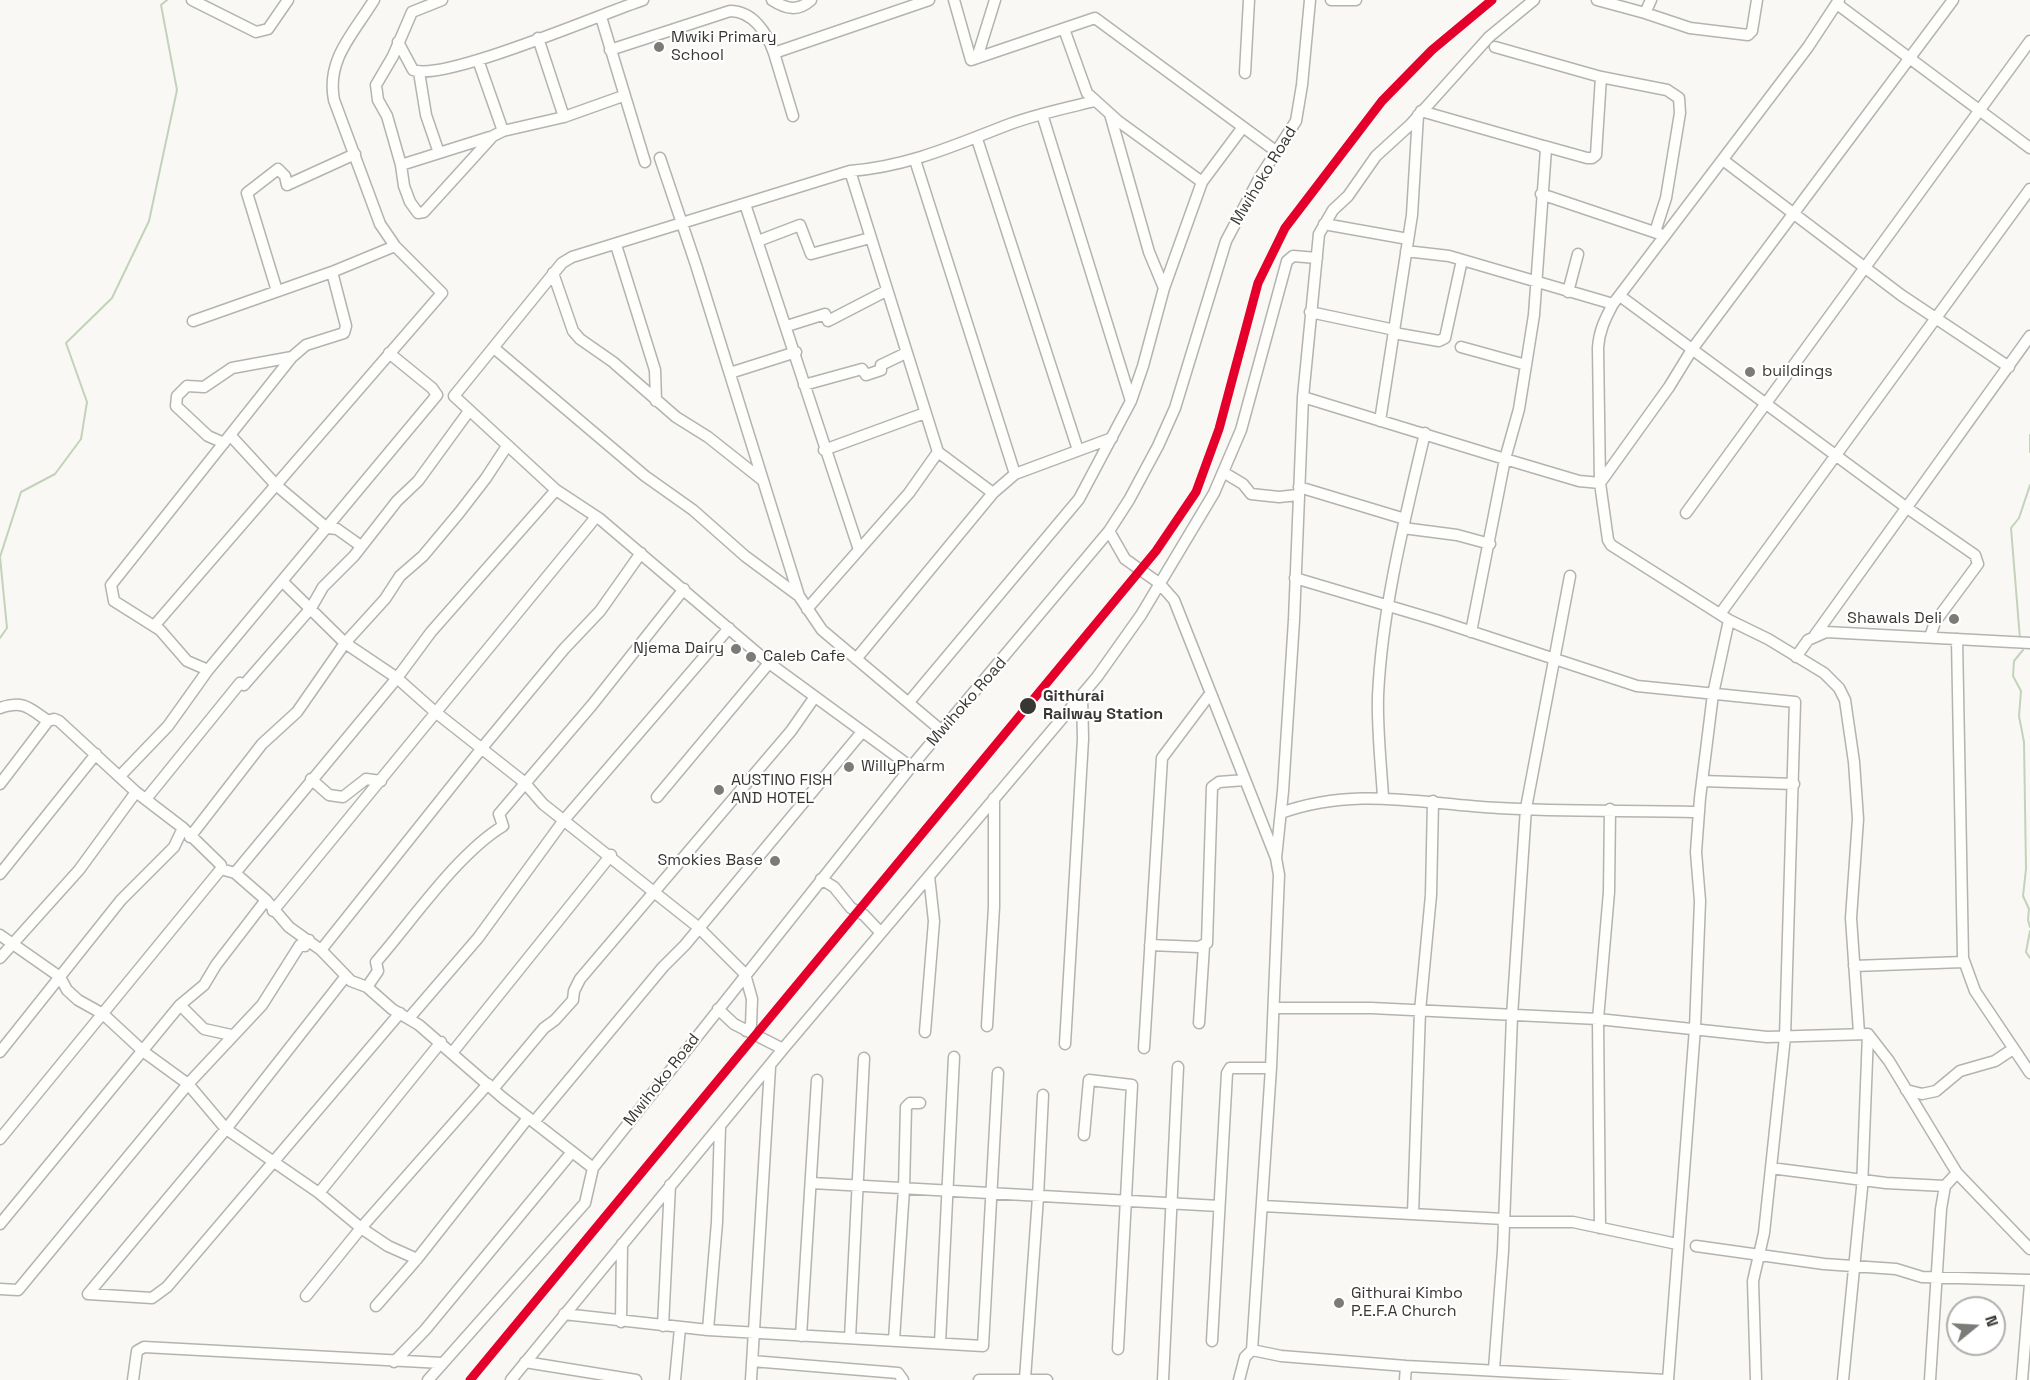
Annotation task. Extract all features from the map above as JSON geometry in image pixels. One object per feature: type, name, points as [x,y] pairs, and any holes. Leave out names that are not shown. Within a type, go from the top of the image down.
[{"type":"street","points":[[192,0],[256,32],[268,30],[288,0]]},
{"type":"street","points":[[154,626],[442,293],[394,246],[380,224],[334,100],[332,76],[336,58],[374,0]]},
{"type":"street","points":[[441,0],[412,12],[376,85],[378,100],[387,116],[401,165],[400,172],[410,202],[421,213],[498,134]]},
{"type":"street","points":[[398,42],[413,70],[419,72],[478,60],[643,0]]},
{"type":"street","points":[[772,0],[784,8],[795,9],[811,0]]},
{"type":"street","points":[[774,53],[929,0]]},
{"type":"street","points":[[954,0],[971,60],[1095,18],[1277,152]]},
{"type":"street","points":[[977,58],[996,0]]},
{"type":"street","points":[[1245,73],[1250,0]]},
{"type":"street","name":"Mwihoko Road","points":[[428,1380],[585,1203],[593,1168],[911,767],[1110,531],[1167,428],[1226,241],[1277,152],[1292,132],[1299,112],[1310,0]]},
{"type":"street","points":[[1331,0],[1356,0]]},
{"type":"street","points":[[1239,1380],[1245,1357],[1252,1350],[1263,1206],[1280,890],[1276,858],[1281,813],[1295,578],[1302,397],[1319,234],[1333,210],[1348,196],[1376,156],[1420,113],[1489,37],[1534,0]]},
{"type":"street","points":[[1597,0],[1690,28],[1748,35],[1752,31],[1757,0]]},
{"type":"street","points":[[1645,13],[1651,0]]},
{"type":"street","points":[[1600,483],[1693,348],[1908,57],[1953,0]]},
{"type":"street","points":[[1843,1380],[1862,1179],[1863,1034],[1854,966],[1851,897],[1858,819],[1849,712],[1845,700],[1832,679],[1725,617],[1608,540],[1600,483],[1599,332],[1616,300],[1660,233],[1723,160],[1838,2],[2030,148]]},
{"type":"street","points":[[610,50],[730,11],[739,11],[758,24],[767,34],[793,116]]},
{"type":"street","points":[[601,17],[623,96],[645,162]]},
{"type":"street","points":[[1064,29],[1087,93],[1110,114],[1202,182]]},
{"type":"street","points":[[538,38],[564,117]]},
{"type":"street","points":[[1686,513],[2030,40]]},
{"type":"street","points":[[1495,47],[1601,77],[1667,90],[1679,98],[1680,113],[1660,233]]},
{"type":"street","points":[[478,60],[498,134]]},
{"type":"street","points":[[419,72],[426,116],[439,153]]},
{"type":"street","points":[[1420,113],[1592,159],[1596,155],[1601,77]]},
{"type":"street","points":[[401,165],[498,134],[564,117],[623,96]]},
{"type":"street","points":[[911,767],[769,663],[641,553],[596,517],[556,490],[454,396],[494,348],[512,321],[553,273],[572,257],[850,171],[886,168],[915,160],[977,139],[1009,124],[1095,101]]},
{"type":"street","points":[[1380,421],[1408,239],[1420,113]]},
{"type":"street","points":[[1042,114],[1131,400]]},
{"type":"street","points":[[1110,114],[1149,252],[1164,288]]},
{"type":"street","points":[[909,702],[1079,499],[1131,400],[1143,366],[1164,288],[1202,182],[1243,127]]},
{"type":"street","points":[[977,139],[1078,450]]},
{"type":"street","points":[[1471,632],[1505,459],[1519,409],[1526,365],[1536,283],[1544,146]]},
{"type":"street","points":[[277,291],[247,193],[278,169],[285,176],[287,185],[355,154]]},
{"type":"street","points":[[660,158],[730,373],[761,479],[790,560],[799,596],[822,630],[942,731]]},
{"type":"street","points":[[915,160],[1015,474]]},
{"type":"street","points":[[1723,160],[1864,268],[2009,367]]},
{"type":"street","points":[[850,171],[938,452],[993,493]]},
{"type":"street","points":[[1252,1350],[1281,1356],[1406,1366],[1667,1380],[1695,1028],[1700,901],[1696,852],[1699,812],[1725,617],[1836,455],[2030,189]]},
{"type":"street","points":[[1541,194],[1660,233]]},
{"type":"street","points":[[745,204],[796,352],[824,450],[859,550]]},
{"type":"street","points":[[1324,224],[1408,239]]},
{"type":"street","points":[[758,241],[800,225],[811,254],[870,238]]},
{"type":"street","points":[[616,245],[655,370],[656,401]]},
{"type":"street","points":[[193,321],[332,272],[394,246]]},
{"type":"street","points":[[1406,250],[1462,260],[1568,292],[1616,300],[1693,348],[1978,559],[1935,622],[1930,637]]},
{"type":"street","points":[[1568,292],[1578,254]]},
{"type":"street","points":[[511,1380],[783,1049],[1082,695],[1141,615],[1214,493],[1241,430],[1287,261],[1293,255],[1317,258]]},
{"type":"street","points":[[1310,312],[1439,341],[1445,338],[1462,260]]},
{"type":"street","points":[[208,670],[187,661],[154,626],[114,601],[111,585],[292,357],[306,345],[344,333],[346,326],[332,272]]},
{"type":"street","points":[[553,273],[573,331],[588,346],[613,362],[656,401],[761,479]]},
{"type":"street","points":[[787,326],[825,314],[828,321],[886,291]]},
{"type":"street","points":[[1796,657],[1815,635],[2030,336]]},
{"type":"street","points":[[1461,347],[1526,365]]},
{"type":"street","points":[[494,348],[645,476],[693,510],[745,556],[799,596]]},
{"type":"street","points":[[730,373],[796,352]]},
{"type":"street","points":[[120,776],[168,726],[208,670],[438,394],[389,353]]},
{"type":"street","points":[[804,385],[862,369],[866,375],[881,370],[881,365],[906,353]]},
{"type":"street","points":[[292,357],[232,368],[204,387],[188,386],[179,393],[176,406],[208,436],[227,439],[327,528],[337,529],[361,546]]},
{"type":"street","points":[[1302,397],[1579,481],[1600,483]]},
{"type":"street","points":[[0,958],[79,870],[240,682],[244,685],[311,608],[323,587],[361,546],[397,501],[418,481],[470,411]]},
{"type":"street","points":[[824,450],[925,413]]},
{"type":"street","points":[[1383,797],[1378,697],[1389,606],[1404,524],[1425,433]]},
{"type":"street","points":[[856,659],[993,493],[1015,474],[1112,438]]},
{"type":"street","points":[[190,837],[262,744],[297,712],[345,643],[385,599],[400,576],[423,556],[486,478],[507,446]]},
{"type":"street","points":[[807,609],[909,493],[938,452]]},
{"type":"street","points":[[1223,472],[1243,484],[1251,494],[1279,497],[1299,491],[1404,524],[1490,544]]},
{"type":"street","points":[[235,873],[397,678],[431,632],[556,490]]},
{"type":"street","points":[[273,911],[381,781],[434,711],[596,517]]},
{"type":"street","points":[[1110,531],[1125,559],[1159,583],[1173,600],[1276,858]]},
{"type":"street","points":[[321,950],[482,748],[564,649],[600,611],[641,553]]},
{"type":"street","points":[[1494,1369],[1504,1220],[1512,1016],[1526,808],[1556,660],[1570,576]]},
{"type":"street","points":[[1295,578],[1637,686],[1795,702],[1785,1037],[1760,1256],[1753,1281],[1756,1380]]},
{"type":"street","points":[[282,581],[345,643],[397,678],[434,711],[525,782],[543,804],[611,855],[653,893],[698,927],[745,974],[752,999],[750,1025],[746,1031]]},
{"type":"street","points":[[367,987],[378,971],[376,962],[410,919],[486,836],[503,826],[499,814],[592,705],[684,589]]},
{"type":"street","points":[[346,976],[226,1129],[88,1294],[146,1298],[158,1294],[272,1161],[478,938],[564,820],[729,628]]},
{"type":"street","points":[[1815,635],[1838,632],[2030,644]]},
{"type":"street","points":[[1958,639],[1963,962],[1975,991],[2030,1073]]},
{"type":"street","points":[[657,797],[769,663]]},
{"type":"street","points":[[1144,1048],[1162,758],[1210,694]]},
{"type":"street","points":[[1065,1044],[1083,739],[1082,695]]},
{"type":"street","points":[[306,1296],[361,1228],[573,999],[580,979],[791,731],[814,698]]},
{"type":"street","points":[[0,708],[23,704],[48,721]]},
{"type":"street","points":[[0,784],[48,721],[54,719],[59,721],[141,796],[183,828],[221,865],[221,869]]},
{"type":"street","points":[[376,1306],[531,1120],[775,839],[861,732]]},
{"type":"street","points":[[0,874],[96,754]]},
{"type":"street","points":[[311,779],[328,795],[344,797],[366,779],[381,781]]},
{"type":"street","points":[[1199,1023],[1204,946],[1207,943],[1212,787],[1219,782],[1245,780]]},
{"type":"street","points":[[1702,781],[1794,784]]},
{"type":"street","points":[[1281,813],[1318,801],[1383,797],[1526,808],[1699,812]]},
{"type":"street","points":[[987,1026],[994,908],[994,798]]},
{"type":"street","points":[[1413,1214],[1420,1011],[1431,895],[1433,801]]},
{"type":"street","points":[[1600,1228],[1598,1019],[1609,892],[1610,809]]},
{"type":"street","points":[[0,1052],[121,900],[174,848],[183,828]]},
{"type":"street","points":[[452,1053],[611,855]]},
{"type":"street","points":[[221,869],[235,873],[266,900],[273,911],[289,927],[321,950],[351,981],[367,987],[441,1042],[531,1120],[593,1168]]},
{"type":"street","points":[[0,1139],[221,869]]},
{"type":"street","points":[[925,1032],[934,921],[929,876]]},
{"type":"street","points":[[821,879],[834,887],[851,908],[864,915],[881,933]]},
{"type":"street","points":[[0,1224],[144,1052],[180,1005],[204,985],[216,965],[266,900]]},
{"type":"street","points":[[0,935],[11,945],[60,977],[67,990],[78,1000],[103,1014],[144,1052],[188,1084],[226,1129],[319,1193],[361,1228],[388,1246],[417,1259]]},
{"type":"street","points":[[0,1289],[18,1290],[188,1084],[231,1035],[262,1005],[300,945],[305,946],[309,940]]},
{"type":"street","points":[[1150,945],[1204,946]]},
{"type":"street","points":[[1854,966],[1963,962]]},
{"type":"street","points":[[180,1005],[204,1029],[231,1035]]},
{"type":"street","points":[[1274,1008],[1371,1008],[1598,1019],[1695,1028],[1716,1033],[1785,1037],[1863,1034]]},
{"type":"street","points":[[718,1009],[746,1031],[783,1049]]},
{"type":"street","points":[[1863,1034],[1906,1090],[1957,1173],[2030,1249]]},
{"type":"street","points":[[319,1193],[441,1042]]},
{"type":"street","points":[[1906,1090],[1930,1094],[1960,1071],[1995,1061],[2013,1050]]},
{"type":"street","points":[[940,1343],[954,1057]]},
{"type":"street","points":[[850,1338],[864,1058]]},
{"type":"street","points":[[751,1380],[770,1067]]},
{"type":"street","points":[[1163,1380],[1178,1067]]},
{"type":"street","points":[[1212,1341],[1228,1070],[1271,1068]]},
{"type":"street","points":[[564,1314],[680,1328],[979,1347],[985,1343],[998,1073]]},
{"type":"street","points":[[801,1336],[817,1080]]},
{"type":"street","points":[[1084,1135],[1089,1080],[1132,1085],[1118,1349]]},
{"type":"street","points":[[1025,1379],[1043,1095]]},
{"type":"street","points":[[894,1340],[904,1189],[906,1107],[910,1103],[920,1103]]},
{"type":"street","points":[[708,1330],[717,1222],[720,1127]]},
{"type":"street","points":[[394,1362],[425,1330],[572,1152]]},
{"type":"street","points":[[1771,1168],[1945,1186]]},
{"type":"street","points":[[1930,1380],[1936,1278],[1945,1186],[1957,1173]]},
{"type":"street","points":[[812,1183],[992,1195],[1219,1206]]},
{"type":"street","points":[[663,1326],[670,1185]]},
{"type":"street","points":[[1263,1206],[1573,1222],[1677,1244]]},
{"type":"street","points":[[621,1322],[622,1244]]},
{"type":"street","points":[[1696,1246],[1852,1267],[1896,1269],[1922,1277],[2030,1282],[2025,1374]]},
{"type":"street","points":[[675,1380],[680,1328]]},
{"type":"street","points":[[133,1380],[136,1351],[144,1347],[442,1364]]},
{"type":"street","points":[[752,1361],[851,1375],[898,1373],[903,1380]]},
{"type":"street","points":[[525,1362],[636,1380]]},
{"type":"street","points":[[1406,1366],[1406,1380]]},
{"type":"street","points":[[979,1380],[1047,1380]]},
{"type":"waterway","points":[[0,638],[7,628],[0,557],[21,492],[55,474],[81,439],[87,402],[66,343],[112,298],[149,221],[177,90],[161,5],[167,0]]},
{"type":"waterway","points":[[2030,435],[2030,452]]},
{"type":"waterway","points":[[2020,639],[2011,528],[2019,518],[2030,485]]},
{"type":"waterway","points":[[2023,650],[2014,661],[2013,676],[2021,691],[2019,716],[2024,742],[2026,869],[2023,896],[2029,909],[2030,927]]},
{"type":"waterway","points":[[2030,931],[2026,952],[2030,958]]},
{"type":"transit line","points":[[470,1380],[1156,551],[1196,492],[1219,429],[1258,283],[1285,228],[1382,101],[1432,50],[1492,0]]},
{"type":"place","name":"Mwiki Primary School","points":[[659,47]]},
{"type":"place","name":"buildings","points":[[1750,372]]},
{"type":"place","name":"Shawals Deli","points":[[1954,619]]},
{"type":"place","name":"Njema Dairy","points":[[736,649]]},
{"type":"place","name":"Caleb Cafe","points":[[751,657]]},
{"type":"place","name":"Githurai Railway Station","points":[[1028,706]]},
{"type":"place","name":"WillyPharm","points":[[849,767]]},
{"type":"place","name":"AUSTINO FISH AND HOTEL","points":[[719,790]]},
{"type":"place","name":"Smokies Base","points":[[775,861]]},
{"type":"place","name":"Githurai Kimbo P.E.F.A Church","points":[[1339,1303]]}]
